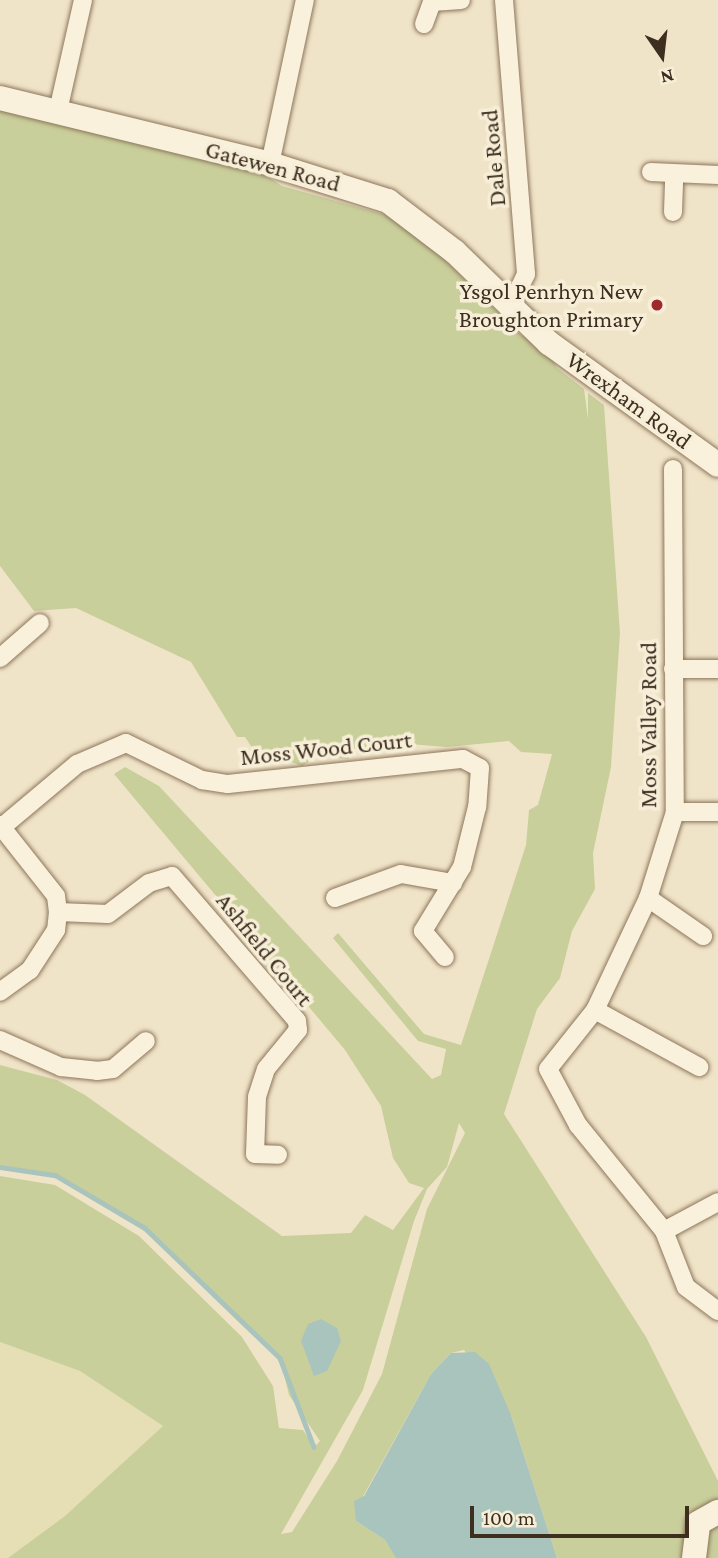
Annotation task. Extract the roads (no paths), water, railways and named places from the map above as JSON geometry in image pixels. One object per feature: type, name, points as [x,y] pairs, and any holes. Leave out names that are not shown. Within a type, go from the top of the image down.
[{"type":"main road","name":"Gatewen Road","points":[[0,98],[270,164],[388,201],[511,306]]},
{"type":"main road","name":"Wrexham Road","points":[[511,306],[549,343],[718,465]]},
{"type":"main road","points":[[694,1558],[698,1523],[718,1512]]},
{"type":"street","points":[[58,111],[83,0]]},
{"type":"street","points":[[270,164],[305,0]]},
{"type":"street","points":[[424,24],[431,1],[461,0]]},
{"type":"street","name":"Dale Road","points":[[504,0],[526,274],[511,306]]},
{"type":"street","points":[[651,172],[718,175]]},
{"type":"street","points":[[674,175],[674,212]]},
{"type":"street","name":"Moss Valley Road","points":[[673,469],[675,812],[648,898],[595,1010],[548,1069],[578,1125],[664,1231],[687,1287],[718,1311]]},
{"type":"street","points":[[0,658],[40,623]]},
{"type":"street","points":[[673,669],[718,669]]},
{"type":"street","name":"Moss Wood Court","points":[[1,826],[77,764],[126,743],[202,780],[228,784],[463,759],[480,768],[477,807],[453,883],[423,931],[446,957]]},
{"type":"street","points":[[675,812],[718,812]]},
{"type":"street","points":[[0,992],[30,970],[56,930],[58,912],[57,895],[1,826]]},
{"type":"street","points":[[335,898],[401,874],[453,883]]},
{"type":"street","name":"Ashfield Court","points":[[58,912],[96,918],[162,876],[172,876],[297,1021],[298,1030],[266,1069],[257,1097],[255,1154],[278,1155]]},
{"type":"street","points":[[648,898],[703,936]]},
{"type":"street","points":[[595,1010],[699,1067]]},
{"type":"street","points":[[0,1040],[61,1067],[97,1071],[113,1069],[146,1041]]},
{"type":"street","points":[[664,1231],[718,1202]]},
{"type":"water","points":[[321,1319],[337,1328],[341,1341],[327,1371],[314,1376],[301,1341],[308,1324]]},
{"type":"water","points":[[475,1352],[489,1364],[511,1415],[557,1558],[396,1558],[385,1540],[356,1521],[354,1501],[364,1496],[431,1374],[451,1353]]},
{"type":"waterway","points":[[0,1167],[55,1175],[145,1228],[280,1358],[314,1447]]},
{"type":"place","name":"Ysgol Penrhyn New Broughton Primary","points":[[657,305]]}]
